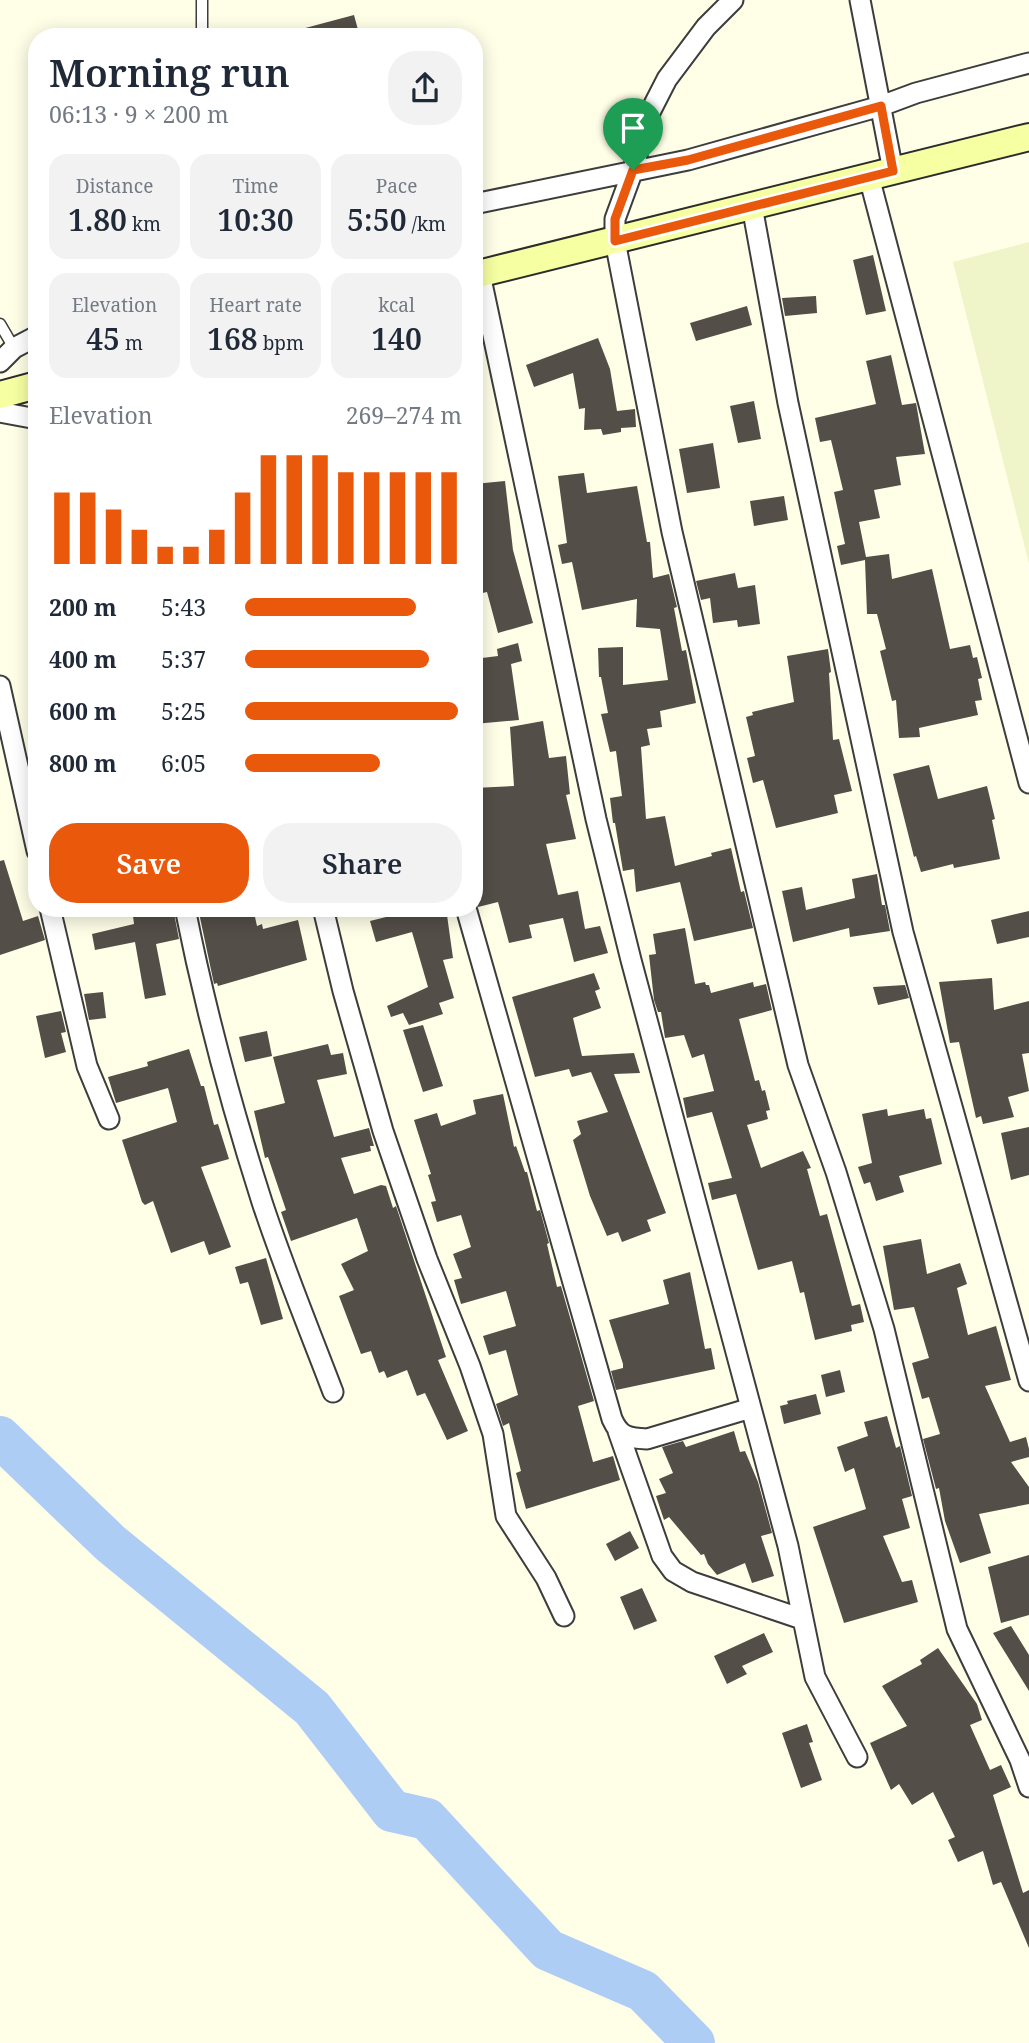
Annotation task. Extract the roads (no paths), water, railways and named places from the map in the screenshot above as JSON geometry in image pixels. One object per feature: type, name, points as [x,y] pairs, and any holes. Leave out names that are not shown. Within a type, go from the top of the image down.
[{"type":"main road","points":[[483,274],[1029,137]]},
{"type":"main road","points":[[0,395],[28,387]]},
{"type":"street","points":[[733,0],[706,27],[667,79],[646,120],[633,170],[615,219],[615,241],[668,517],[798,1065],[836,1172],[884,1329],[957,1629],[1020,1760],[1029,1787]]},
{"type":"street","points":[[860,0],[881,106],[881,174],[1029,783]]},
{"type":"street","points":[[483,202],[688,160],[1029,63]]},
{"type":"street","points":[[752,206],[788,403],[903,932],[1029,1381]]},
{"type":"street","points":[[483,302],[596,819],[631,960],[788,1546],[815,1677],[857,1757]]},
{"type":"street","points":[[0,362],[14,348],[28,341]]},
{"type":"street","points":[[0,412],[28,417]]},
{"type":"street","points":[[0,686],[28,811]]},
{"type":"street","points":[[52,917],[87,1066],[109,1119]]},
{"type":"street","points":[[187,917],[203,1000],[237,1123],[263,1205],[333,1392]]},
{"type":"street","points":[[325,917],[383,1132],[427,1259],[470,1366],[493,1434],[506,1516],[546,1578],[564,1616]]},
{"type":"street","points":[[469,917],[612,1419],[662,1556],[673,1571],[692,1582],[802,1619]]},
{"type":"street","points":[[618,1431],[632,1438],[647,1439],[751,1408]]},
{"type":"lane","points":[[202,0],[202,28]]},
{"type":"lane","points":[[0,324],[14,348]]},
{"type":"waterway","points":[[0,1437],[110,1543],[312,1708],[392,1811],[427,1819],[548,1950],[643,1991],[694,2043]]}]
